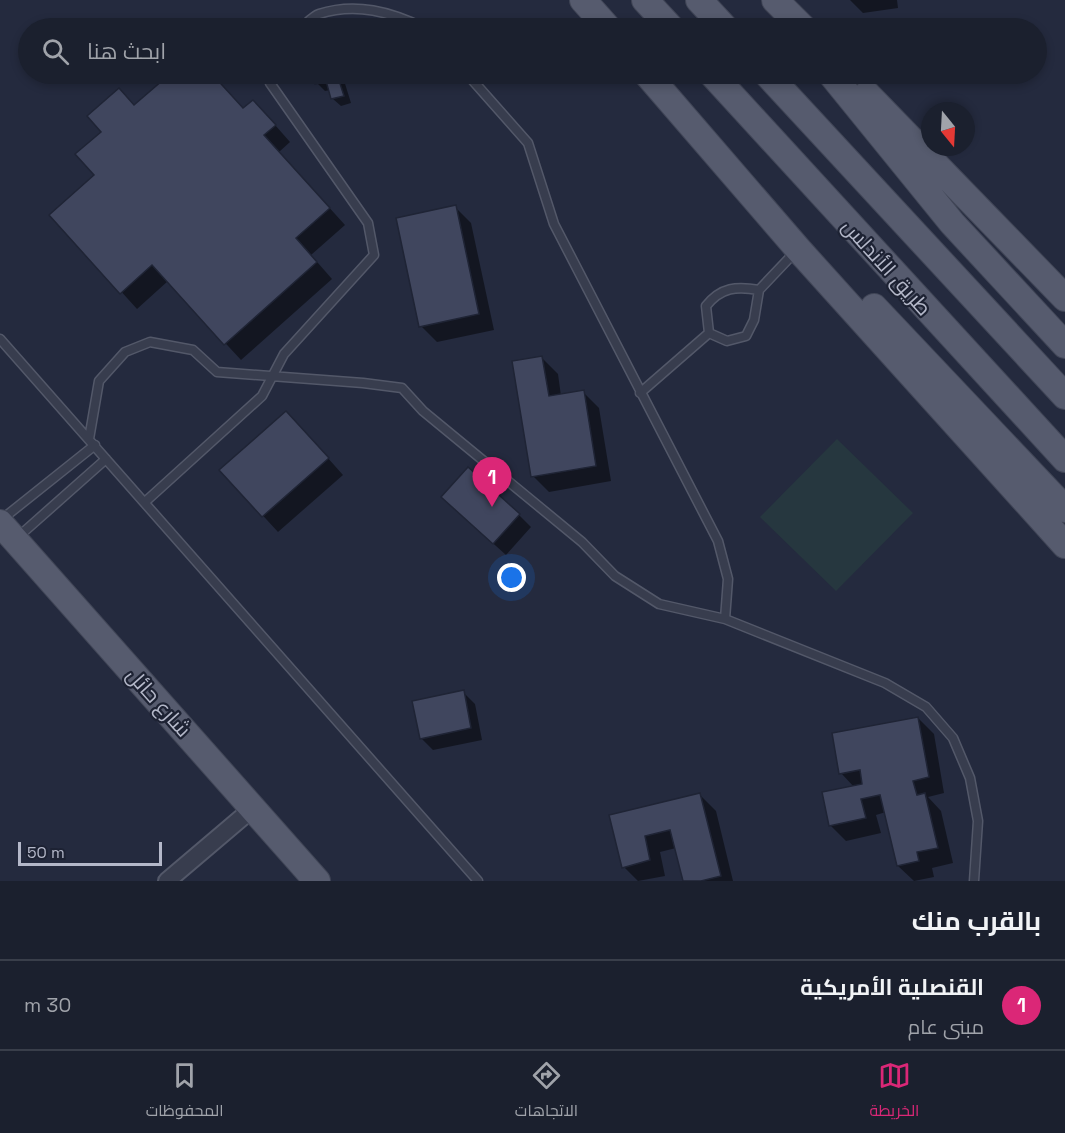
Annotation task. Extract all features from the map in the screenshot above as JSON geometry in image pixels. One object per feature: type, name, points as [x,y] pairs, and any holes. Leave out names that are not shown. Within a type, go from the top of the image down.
[{"type":"main road","points":[[583,0],[599,18]]},
{"type":"main road","points":[[645,0],[662,18]]},
{"type":"main road","points":[[699,0],[716,18]]},
{"type":"main road","points":[[773,0],[786,18]]},
{"type":"main road","points":[[773,0],[792,18]]},
{"type":"main road","points":[[656,84],[798,249],[1065,545]]},
{"type":"main road","name":"طريق الأندلس","points":[[721,84],[1065,459]]},
{"type":"main road","name":"طريق الأندلس","points":[[776,84],[1065,396]]},
{"type":"main road","points":[[839,84],[952,222],[1065,345]]},
{"type":"main road","points":[[856,84],[1065,298]]},
{"type":"main road","points":[[798,249],[852,285],[1065,509]]},
{"type":"main road","name":"شارع حائل","points":[[5,528],[317,881]]},
{"type":"street","points":[[167,881],[253,808]]},
{"type":"lane","points":[[313,18],[318,14],[359,8],[395,14],[403,18]]},
{"type":"lane","points":[[145,502],[262,396],[284,354],[374,255],[368,223],[271,84]]},
{"type":"lane","points":[[476,84],[528,143],[554,224],[718,541],[728,579],[725,620]]},
{"type":"lane","points":[[709,333],[727,341],[746,336],[754,320],[759,290],[798,249]]},
{"type":"lane","points":[[709,333],[706,306],[715,295],[736,286],[759,290]]},
{"type":"lane","points":[[640,393],[709,333]]},
{"type":"lane","points":[[0,339],[478,881]]},
{"type":"lane","points":[[5,528],[92,442],[99,381],[124,352],[150,342],[193,350],[217,372],[402,388],[423,411],[582,542],[615,576],[659,604],[725,620],[885,683],[926,707],[953,738],[970,778],[978,821],[974,881]]},
{"type":"lane","points":[[5,528],[106,459]]},
{"type":"shaded area","points":[[837,439],[913,513],[836,591],[760,517]]},
{"type":"building","points":[[158,84],[221,84],[243,108],[253,100],[276,125],[264,135],[330,208],[296,238],[317,262],[224,345],[152,265],[120,294],[49,215],[94,175],[75,154],[101,132],[87,116],[119,88],[134,105]]},
{"type":"building","points":[[327,84],[340,84],[344,96],[331,99]]},
{"type":"building","points":[[456,205],[479,314],[419,327],[396,218]]},
{"type":"building","points":[[542,356],[549,396],[584,390],[596,466],[531,477],[512,361]]},
{"type":"building","points":[[286,411],[329,458],[262,517],[219,470]]},
{"type":"building","points":[[468,467],[520,514],[493,544],[441,497]]},
{"type":"building","points":[[464,690],[471,728],[420,739],[412,701]]},
{"type":"building","points":[[918,717],[929,777],[913,781],[917,795],[925,793],[938,848],[917,852],[919,861],[897,866],[880,795],[861,799],[866,818],[829,826],[822,792],[862,784],[860,770],[839,774],[832,733]]},
{"type":"building","points":[[700,793],[721,876],[701,881],[683,881],[670,830],[645,836],[650,860],[622,868],[609,815]]},
{"type":"place","name":"القنصلية الأمريكية","points":[[492,507]]}]
